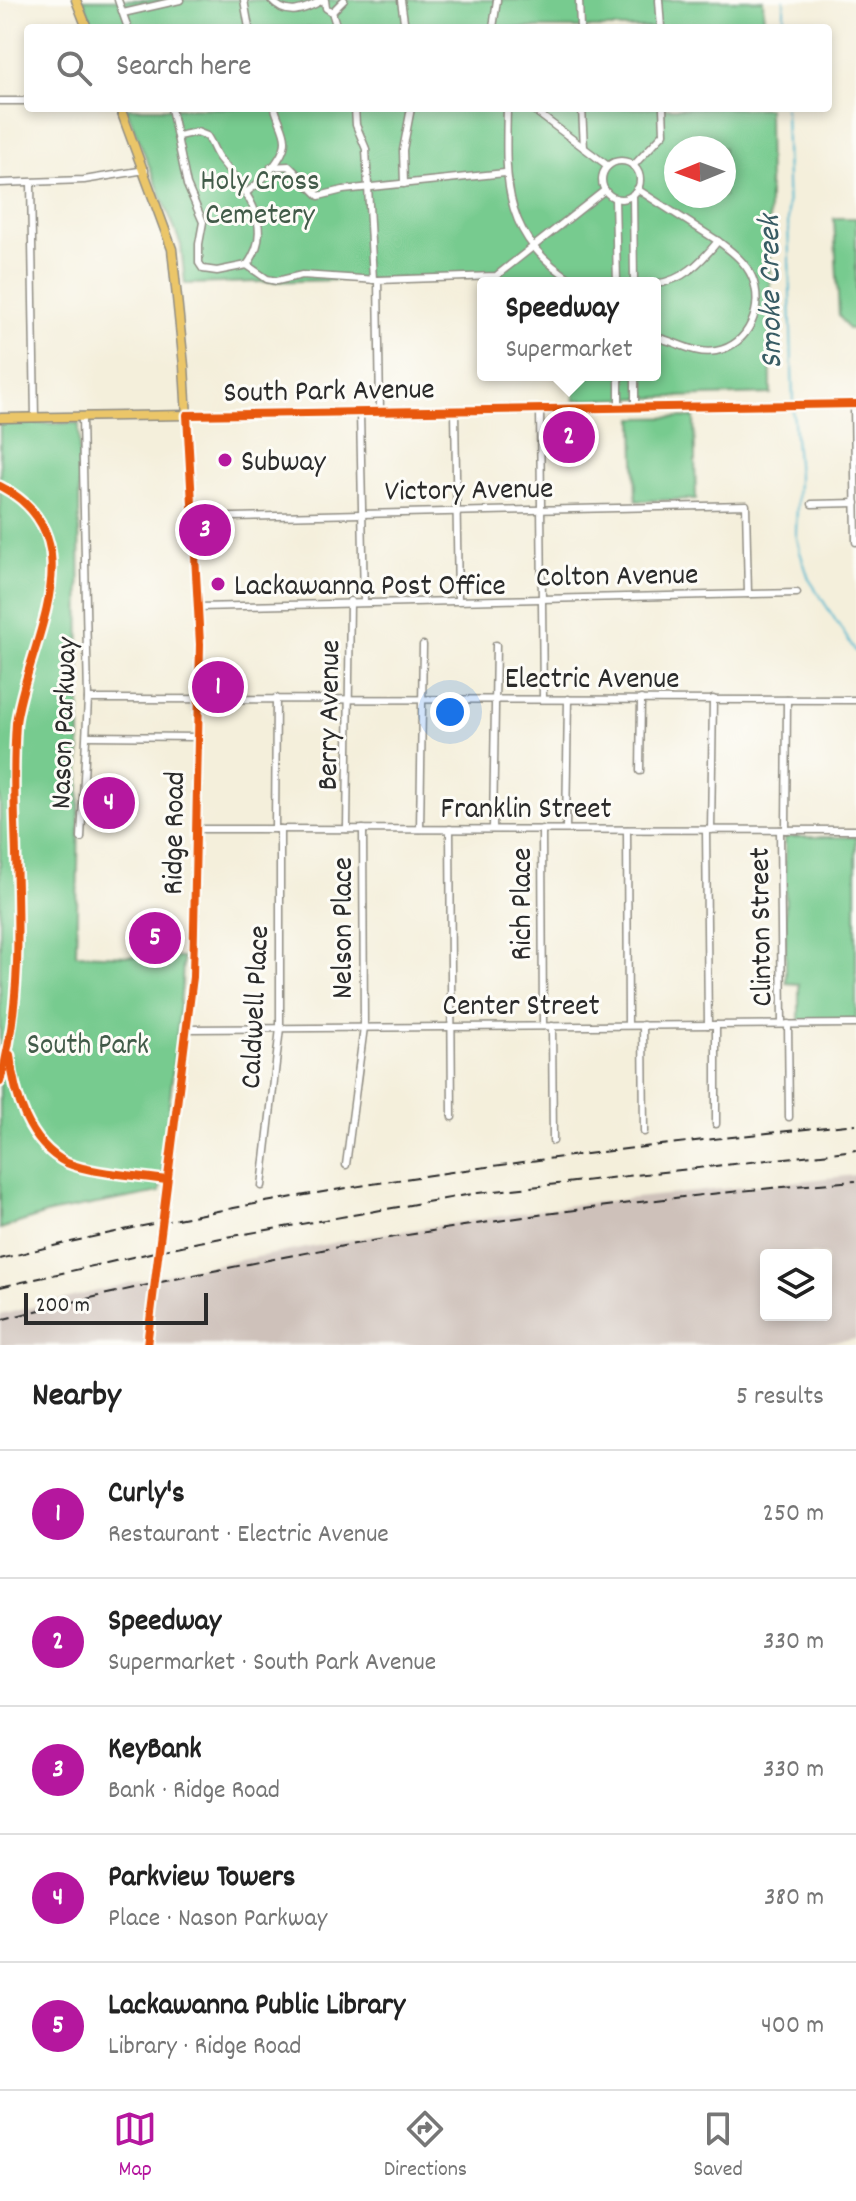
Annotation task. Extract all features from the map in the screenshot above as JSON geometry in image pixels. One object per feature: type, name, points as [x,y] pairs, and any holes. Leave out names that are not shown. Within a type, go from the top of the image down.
[{"type":"main road","points":[[76,0],[85,24]]},
{"type":"main road","name":"Ridge Road","points":[[122,112],[172,249],[187,415],[198,607],[193,977],[147,1345]]},
{"type":"main road","name":"South Park Avenue","points":[[0,418],[855,404]]},
{"type":"street","points":[[118,0],[127,24]]},
{"type":"street","points":[[123,13],[180,0]]},
{"type":"street","points":[[244,0],[248,24]]},
{"type":"street","points":[[271,0],[281,10],[294,12],[324,0],[335,24]]},
{"type":"street","points":[[329,10],[344,0]]},
{"type":"street","points":[[401,0],[404,24]]},
{"type":"street","points":[[494,24],[497,0]]},
{"type":"street","points":[[579,0],[580,24]]},
{"type":"street","points":[[659,0],[661,24]]},
{"type":"street","points":[[314,5],[329,10]]},
{"type":"street","points":[[0,101],[24,101]]},
{"type":"street","points":[[172,112],[187,185],[203,222],[199,263],[203,269],[217,271],[247,265],[259,231],[247,192],[216,154],[207,136],[197,132],[178,136]]},
{"type":"street","points":[[247,192],[266,179],[282,152],[285,139],[276,112]]},
{"type":"street","points":[[355,112],[356,125],[366,149],[376,280],[380,412]]},
{"type":"street","points":[[404,184],[403,150],[410,112]]},
{"type":"street","points":[[507,112],[505,173],[520,224],[533,248],[551,267],[567,277]]},
{"type":"street","points":[[536,112],[608,166]]},
{"type":"street","points":[[582,112],[584,148]]},
{"type":"street","points":[[633,166],[664,133],[663,112]]},
{"type":"street","points":[[617,277],[615,198],[605,190],[602,177],[608,166],[619,161],[633,166],[639,178],[635,191],[634,277]]},
{"type":"street","points":[[271,167],[289,166],[319,196],[505,173]]},
{"type":"street","points":[[0,183],[84,180],[145,170]]},
{"type":"street","points":[[31,183],[35,418]]},
{"type":"street","points":[[247,265],[267,279],[277,281],[302,275],[376,280],[496,276],[605,190]]},
{"type":"street","points":[[615,198],[635,191]]},
{"type":"street","points":[[635,191],[718,241],[735,254],[753,279],[757,303],[745,335],[725,348],[699,351],[661,339]]},
{"type":"street","points":[[661,284],[668,283],[700,265],[718,241]]},
{"type":"street","points":[[619,381],[619,408]]},
{"type":"street","points":[[635,381],[635,407]]},
{"type":"street","points":[[855,404],[856,542]]},
{"type":"street","points":[[540,409],[543,699]]},
{"type":"street","points":[[455,411],[458,599]]},
{"type":"street","points":[[360,413],[364,601]]},
{"type":"street","name":"Nason Parkway","points":[[81,838],[88,736],[82,418]]},
{"type":"street","points":[[0,486],[39,521],[48,539],[53,566],[45,618],[19,700],[16,723],[20,945],[13,1019],[0,1082]]},
{"type":"street","points":[[812,504],[856,503]]},
{"type":"street","name":"Victory Avenue","points":[[194,518],[746,505],[748,594]]},
{"type":"street","name":"Colton Avenue","points":[[198,607],[350,601],[797,593]]},
{"type":"street","name":"Berry Avenue","points":[[347,829],[350,601]]},
{"type":"street","points":[[420,829],[423,645]]},
{"type":"street","points":[[493,829],[496,645]]},
{"type":"street","name":"Caldwell Place","points":[[262,1186],[280,1028],[276,698]]},
{"type":"street","name":"Electric Avenue","points":[[88,699],[854,700]]},
{"type":"street","points":[[566,829],[568,699]]},
{"type":"street","points":[[640,771],[641,699]]},
{"type":"street","points":[[713,699],[709,830],[716,1124]]},
{"type":"street","name":"Clinton Street","points":[[787,700],[783,830],[789,1117]]},
{"type":"street","points":[[88,736],[198,737]]},
{"type":"street","name":"Franklin Street","points":[[196,829],[856,830]]},
{"type":"street","name":"Nelson Place","points":[[346,1165],[364,1027],[363,829]]},
{"type":"street","points":[[450,829],[452,1117]]},
{"type":"street","name":"Rich Place","points":[[542,829],[543,1026]]},
{"type":"street","points":[[627,830],[628,1025]]},
{"type":"street","name":"Center Street","points":[[187,1029],[856,1024]]},
{"type":"street","points":[[643,1025],[644,1132]]},
{"type":"street","points":[[552,1026],[553,1141]]},
{"type":"shaded area","points":[[856,1175],[856,1339],[801,1345],[0,1345],[0,1315],[174,1272],[377,1235],[579,1204]]},
{"type":"green space","points":[[83,0],[763,0],[764,24],[92,24]]},
{"type":"green space","name":"Holy Cross Cemetery","points":[[128,112],[768,112],[771,394],[574,400],[575,381],[661,381],[661,277],[494,276],[185,284],[181,245]]},
{"type":"green space","points":[[834,218],[856,218],[856,329],[848,329],[839,316]]},
{"type":"green space","points":[[694,417],[696,499],[636,501],[634,418]]},
{"type":"green space","name":"South Park","points":[[79,423],[80,776],[76,954],[183,958],[182,984],[160,1192],[49,1213],[0,1229],[0,424]]},
{"type":"green space","points":[[785,837],[856,837],[856,1022],[799,1022],[799,984],[786,983]]},
{"type":"waterway","name":"Smoke Creek","points":[[784,0],[784,24]]},
{"type":"waterway","name":"Smoke Creek","points":[[785,112],[793,403]]},
{"type":"waterway","name":"Smoke Creek","points":[[793,409],[798,477],[796,533],[800,552],[809,579],[856,652]]},
{"type":"railway","points":[[0,1259],[212,1212],[426,1176],[640,1147],[856,1124]]},
{"type":"railway","points":[[0,1287],[199,1242],[478,1193],[856,1150]]},
{"type":"railway","points":[[0,1320],[210,1272],[425,1232],[642,1202],[856,1181]]},
{"type":"cycle path","points":[[147,1345],[193,977],[200,644],[187,415],[856,404]]},
{"type":"cycle path","points":[[0,486],[30,508],[46,534],[52,563],[42,627],[16,723],[17,948],[10,1037],[0,1082]]},
{"type":"cycle path","points":[[10,1055],[15,1086],[25,1116],[42,1143],[54,1154],[67,1163],[88,1169],[167,1180]]},
{"type":"place","name":"Speedway","points":[[569,437]]},
{"type":"place","name":"Subway","points":[[225,460]]},
{"type":"place","name":"KeyBank","points":[[205,530]]},
{"type":"place","name":"Lackawanna Post Office","points":[[218,584]]},
{"type":"place","name":"Curly's","points":[[218,687]]},
{"type":"place","name":"Parkview Towers","points":[[109,803]]},
{"type":"place","name":"Lackawanna Public Library","points":[[155,938]]}]
